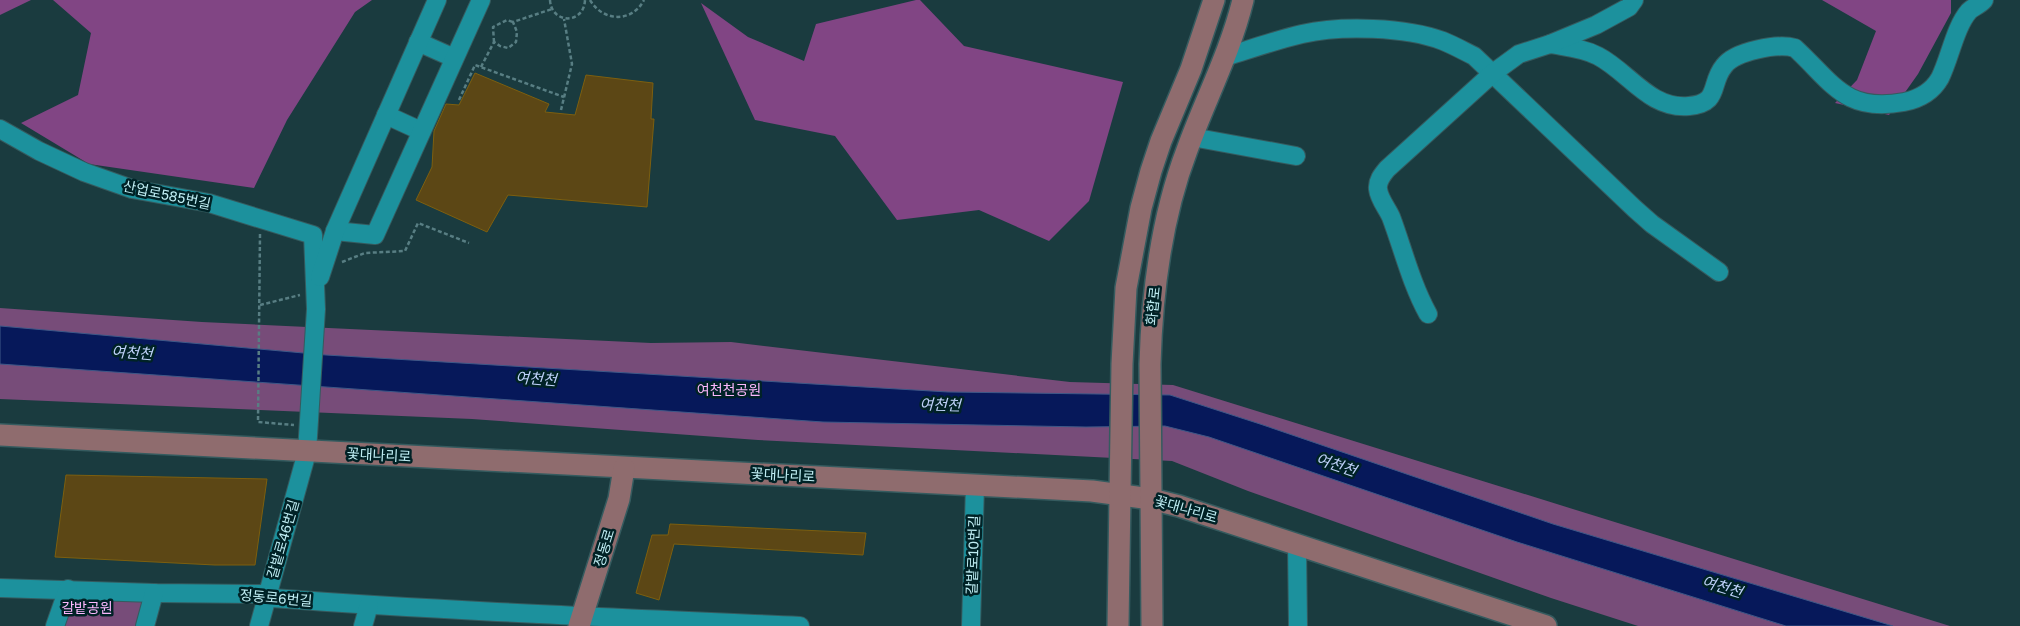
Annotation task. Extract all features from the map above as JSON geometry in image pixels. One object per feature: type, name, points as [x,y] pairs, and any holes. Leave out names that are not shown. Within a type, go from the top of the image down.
[{"type":"main road","name":"화합로","points":[[1118,626],[1122,364],[1126,288],[1141,208],[1161,141],[1191,69],[1214,0]]},
{"type":"main road","name":"화합로","points":[[1152,626],[1150,364],[1151,327],[1160,248],[1177,178],[1225,57],[1243,0]]},
{"type":"main road","name":"꽃대나리로","points":[[0,435],[1119,494],[1180,506],[1546,626]]},
{"type":"main road","name":"정동로","points":[[580,622],[619,499],[624,468]]},
{"type":"street","points":[[316,301],[320,271],[335,231],[438,0]]},
{"type":"street","points":[[335,231],[375,235],[481,0]]},
{"type":"street","points":[[1428,314],[1419,296],[1397,234],[1378,190],[1378,183],[1387,169],[1493,73],[1519,54],[1550,44],[1596,25],[1630,7],[1634,0]]},
{"type":"street","points":[[1550,44],[1579,49],[1598,56],[1659,101],[1682,106],[1698,104],[1709,100],[1713,95],[1720,73],[1730,61],[1749,52],[1788,46],[1796,48],[1836,89],[1851,99],[1867,104],[1886,106],[1912,101],[1928,92],[1939,79],[1962,21],[1969,10],[1984,0]]},
{"type":"street","points":[[1225,57],[1304,33],[1366,29],[1422,35],[1444,41],[1474,56],[1641,214],[1720,272]]},
{"type":"street","points":[[418,42],[454,58]]},
{"type":"street","points":[[386,115],[421,131]]},
{"type":"street","name":"산업로585번길","points":[[0,129],[39,152],[84,172],[132,189],[209,204],[313,235],[316,301]]},
{"type":"street","points":[[1192,137],[1296,156]]},
{"type":"street","name":"갈밭로46번길","points":[[259,626],[308,452],[316,301]]},
{"type":"street","name":"갈밭로10번길","points":[[971,626],[975,485]]},
{"type":"street","points":[[1297,545],[1298,626]]},
{"type":"street","name":"정동로6번길","points":[[0,588],[154,593],[267,594],[272,598],[369,605],[462,618],[800,626]]},
{"type":"street","points":[[55,626],[68,589]]},
{"type":"street","points":[[145,626],[154,593]]},
{"type":"street","points":[[363,626],[369,605]]},
{"type":"path","points":[[550,0],[552,9],[557,16],[564,19],[574,18],[579,15],[583,11],[585,0]]},
{"type":"path","points":[[590,0],[602,13],[610,17],[630,15],[638,10],[644,0]]},
{"type":"path","points":[[481,67],[494,42],[493,27],[507,20],[513,22],[552,9]]},
{"type":"path","points":[[561,110],[572,64],[564,19]]},
{"type":"path","points":[[494,42],[508,48],[516,42],[517,32],[513,22]]},
{"type":"path","points":[[459,100],[475,65],[564,97]]},
{"type":"path","points":[[335,264],[365,253],[404,252],[418,223],[469,243]]},
{"type":"path","points":[[260,234],[258,422],[310,424]]},
{"type":"path","points":[[260,305],[316,301]]},
{"type":"green space","name":"여천천공원","points":[[0,308],[202,322],[651,343],[731,342],[1070,382],[1173,385],[1950,626],[1638,626],[1551,598],[1248,491],[1172,461],[758,440],[472,419],[0,399]]},
{"type":"green space","name":"갈밭공원","points":[[68,589],[154,593],[145,626],[55,626]]},
{"type":"shaded area","points":[[0,0],[31,0],[0,15]]},
{"type":"shaded area","points":[[53,0],[372,0],[355,12],[287,120],[254,188],[89,164],[21,123],[78,95],[91,33]]},
{"type":"shaded area","points":[[920,0],[964,46],[1123,82],[1089,201],[1049,241],[979,210],[897,220],[835,136],[755,120],[701,3],[748,37],[804,61],[816,24]]},
{"type":"shaded area","points":[[1822,0],[1951,0],[1951,13],[1918,74],[1889,115],[1835,103],[1857,80],[1876,31]]},
{"type":"water","name":"여천천","points":[[0,326],[326,355],[948,392],[1170,395],[1553,524],[1893,626],[1786,626],[1517,542],[1209,437],[1165,426],[1086,427],[823,422],[0,364]]},
{"type":"building","points":[[475,73],[549,104],[545,112],[575,115],[586,75],[653,83],[651,119],[654,119],[647,207],[508,195],[487,232],[416,200],[432,167],[434,131],[446,104],[459,105]]},
{"type":"building","points":[[66,475],[267,479],[255,565],[215,565],[55,557]]},
{"type":"building","points":[[670,524],[866,533],[863,555],[674,544],[659,600],[636,593],[652,535],[668,535]]}]
